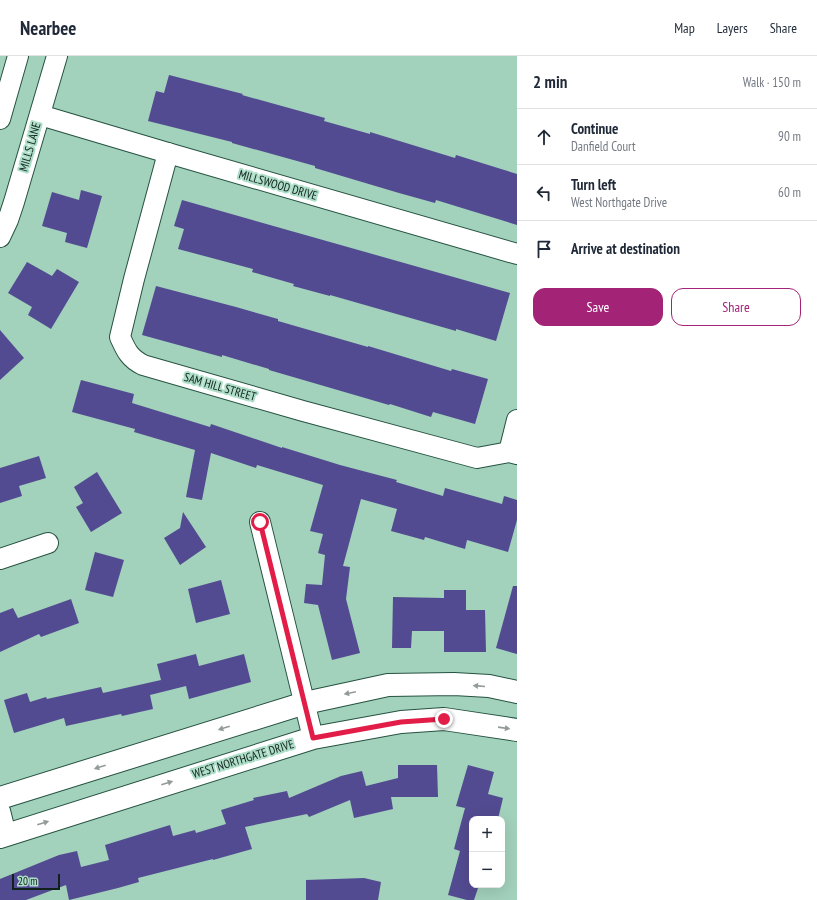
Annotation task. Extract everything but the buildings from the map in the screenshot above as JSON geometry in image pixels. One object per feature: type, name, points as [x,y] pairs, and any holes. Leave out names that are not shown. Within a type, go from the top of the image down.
[{"type":"main road","points":[[0,798],[305,703],[388,685],[454,684],[489,686],[517,692]]},
{"type":"main road","name":"WEST NORTHGATE DRIVE","points":[[3,836],[313,738],[401,722],[444,719],[517,730]]},
{"type":"street","points":[[0,119],[18,56]]},
{"type":"street","name":"MILLS LANE","points":[[0,238],[14,202],[57,56]]},
{"type":"street","name":"MILLSWOOD DRIVE","points":[[40,115],[517,254]]},
{"type":"street","name":"SAM HILL STREET","points":[[168,153],[120,337],[129,355],[137,362],[303,411],[477,458],[513,453]]},
{"type":"street","points":[[513,453],[517,420]]},
{"type":"street","points":[[260,522],[313,738]]},
{"type":"street","points":[[0,559],[48,543]]},
{"type":"street","points":[[0,811],[3,836]]},
{"type":"route","points":[[260,522],[313,738],[401,722],[444,719]]}]
